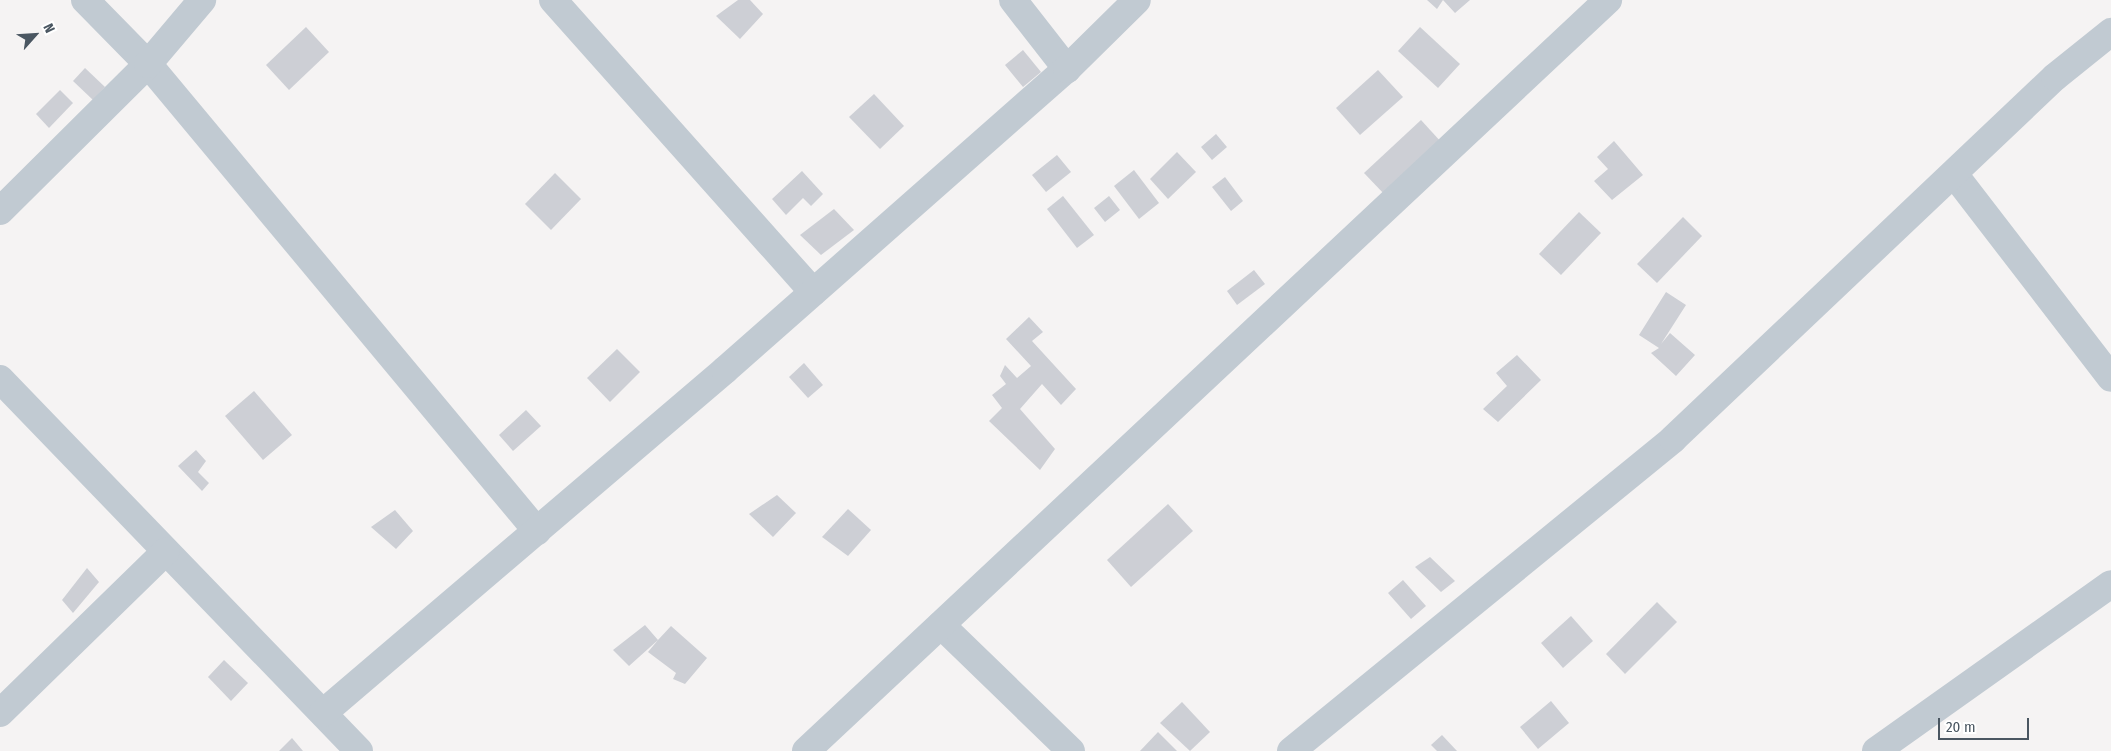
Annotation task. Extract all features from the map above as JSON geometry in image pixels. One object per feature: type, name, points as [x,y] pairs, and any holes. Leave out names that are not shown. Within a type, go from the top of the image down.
[{"type":"street","points":[[85,0],[148,64],[537,531]]},
{"type":"street","points":[[0,211],[148,64],[202,0]]},
{"type":"street","points":[[553,0],[813,292]]},
{"type":"street","points":[[1013,0],[1067,69]]},
{"type":"street","points":[[323,714],[813,292],[1067,69],[1137,0]]},
{"type":"street","points":[[806,751],[1608,0]]},
{"type":"street","points":[[1291,751],[1673,439],[2055,77],[2111,32]]},
{"type":"street","points":[[1954,174],[2111,378]]},
{"type":"street","points":[[0,379],[359,751]]},
{"type":"street","points":[[0,713],[165,552]]},
{"type":"street","points":[[1876,751],[2111,584]]},
{"type":"street","points":[[941,625],[1072,751]]},
{"type":"building","points":[[738,0],[750,0],[763,14],[740,39],[716,16]]},
{"type":"building","points":[[1427,0],[1443,0],[1437,9]]},
{"type":"building","points":[[1443,0],[1470,0],[1455,13]]},
{"type":"building","points":[[306,27],[329,52],[289,90],[266,65]]},
{"type":"building","points":[[1420,27],[1460,64],[1438,88],[1398,51]]},
{"type":"building","points":[[1023,50],[1041,72],[1023,87],[1005,65]]},
{"type":"building","points":[[85,68],[105,87],[93,100],[73,81]]},
{"type":"building","points":[[1378,70],[1403,97],[1360,135],[1336,108]]},
{"type":"building","points":[[60,90],[73,103],[49,128],[36,114]]},
{"type":"building","points":[[874,94],[904,126],[880,149],[849,117]]},
{"type":"building","points":[[1421,120],[1442,143],[1385,195],[1364,173]]},
{"type":"building","points":[[1216,134],[1227,147],[1212,160],[1201,147]]},
{"type":"building","points":[[1614,141],[1643,175],[1612,200],[1594,181],[1608,169],[1597,157]]},
{"type":"building","points":[[1177,152],[1196,172],[1168,199],[1150,179]]},
{"type":"building","points":[[1057,155],[1071,172],[1046,192],[1032,175]]},
{"type":"building","points":[[1134,170],[1159,203],[1139,219],[1114,186]]},
{"type":"building","points":[[802,171],[823,194],[811,206],[803,198],[786,215],[772,199]]},
{"type":"building","points":[[555,173],[581,199],[551,230],[525,204]]},
{"type":"building","points":[[1225,177],[1243,201],[1231,211],[1212,187]]},
{"type":"building","points":[[1063,196],[1094,235],[1077,248],[1047,209]]},
{"type":"building","points":[[1109,196],[1120,210],[1105,222],[1094,208]]},
{"type":"building","points":[[834,209],[854,230],[821,255],[800,235]]},
{"type":"building","points":[[1579,212],[1601,233],[1561,275],[1539,254]]},
{"type":"building","points":[[1683,217],[1702,236],[1657,283],[1637,264]]},
{"type":"building","points":[[1254,270],[1265,284],[1237,305],[1227,291]]},
{"type":"building","points":[[1666,292],[1686,305],[1661,344],[1670,333],[1695,355],[1676,376],[1651,353],[1659,348],[1639,335]]},
{"type":"building","points":[[1029,317],[1043,332],[1032,341],[1076,389],[1061,405],[1042,384],[1020,409],[1055,449],[1040,470],[989,421],[1002,408],[992,395],[1006,384],[1000,376],[1005,365],[1017,378],[1031,366],[1006,339]]},
{"type":"building","points":[[617,349],[640,372],[610,402],[587,378]]},
{"type":"building","points":[[1517,355],[1541,380],[1498,422],[1483,409],[1507,386],[1496,373]]},
{"type":"building","points":[[804,363],[823,385],[808,398],[789,377]]},
{"type":"building","points":[[254,391],[292,435],[263,460],[225,416]]},
{"type":"building","points":[[526,410],[541,426],[513,451],[499,435]]},
{"type":"building","points":[[196,450],[206,461],[198,472],[209,483],[202,491],[178,466]]},
{"type":"building","points":[[777,495],[796,513],[773,537],[749,514]]},
{"type":"building","points":[[1168,504],[1193,531],[1131,587],[1107,560]]},
{"type":"building","points":[[848,509],[871,530],[848,556],[822,537]]},
{"type":"building","points":[[395,510],[413,531],[396,549],[371,527]]},
{"type":"building","points":[[1430,557],[1455,581],[1441,592],[1415,567]]},
{"type":"building","points":[[87,568],[99,582],[73,613],[62,600]]},
{"type":"building","points":[[1403,580],[1426,606],[1411,619],[1388,593]]},
{"type":"building","points":[[1657,602],[1677,622],[1625,674],[1606,654]]},
{"type":"building","points":[[1571,616],[1593,641],[1563,668],[1541,643]]},
{"type":"building","points":[[645,625],[658,640],[629,666],[613,650]]},
{"type":"building","points":[[671,626],[707,658],[685,684],[673,679],[676,673],[648,652]]},
{"type":"building","points":[[224,660],[248,683],[231,701],[208,677]]},
{"type":"building","points":[[1551,701],[1569,723],[1538,749],[1520,727]]},
{"type":"building","points":[[1182,702],[1210,732],[1190,751],[1160,723]]},
{"type":"building","points":[[1158,732],[1177,751],[1140,751]]},
{"type":"building","points":[[1442,735],[1457,751],[1437,751],[1431,745]]},
{"type":"building","points":[[292,738],[303,751],[279,751]]}]
